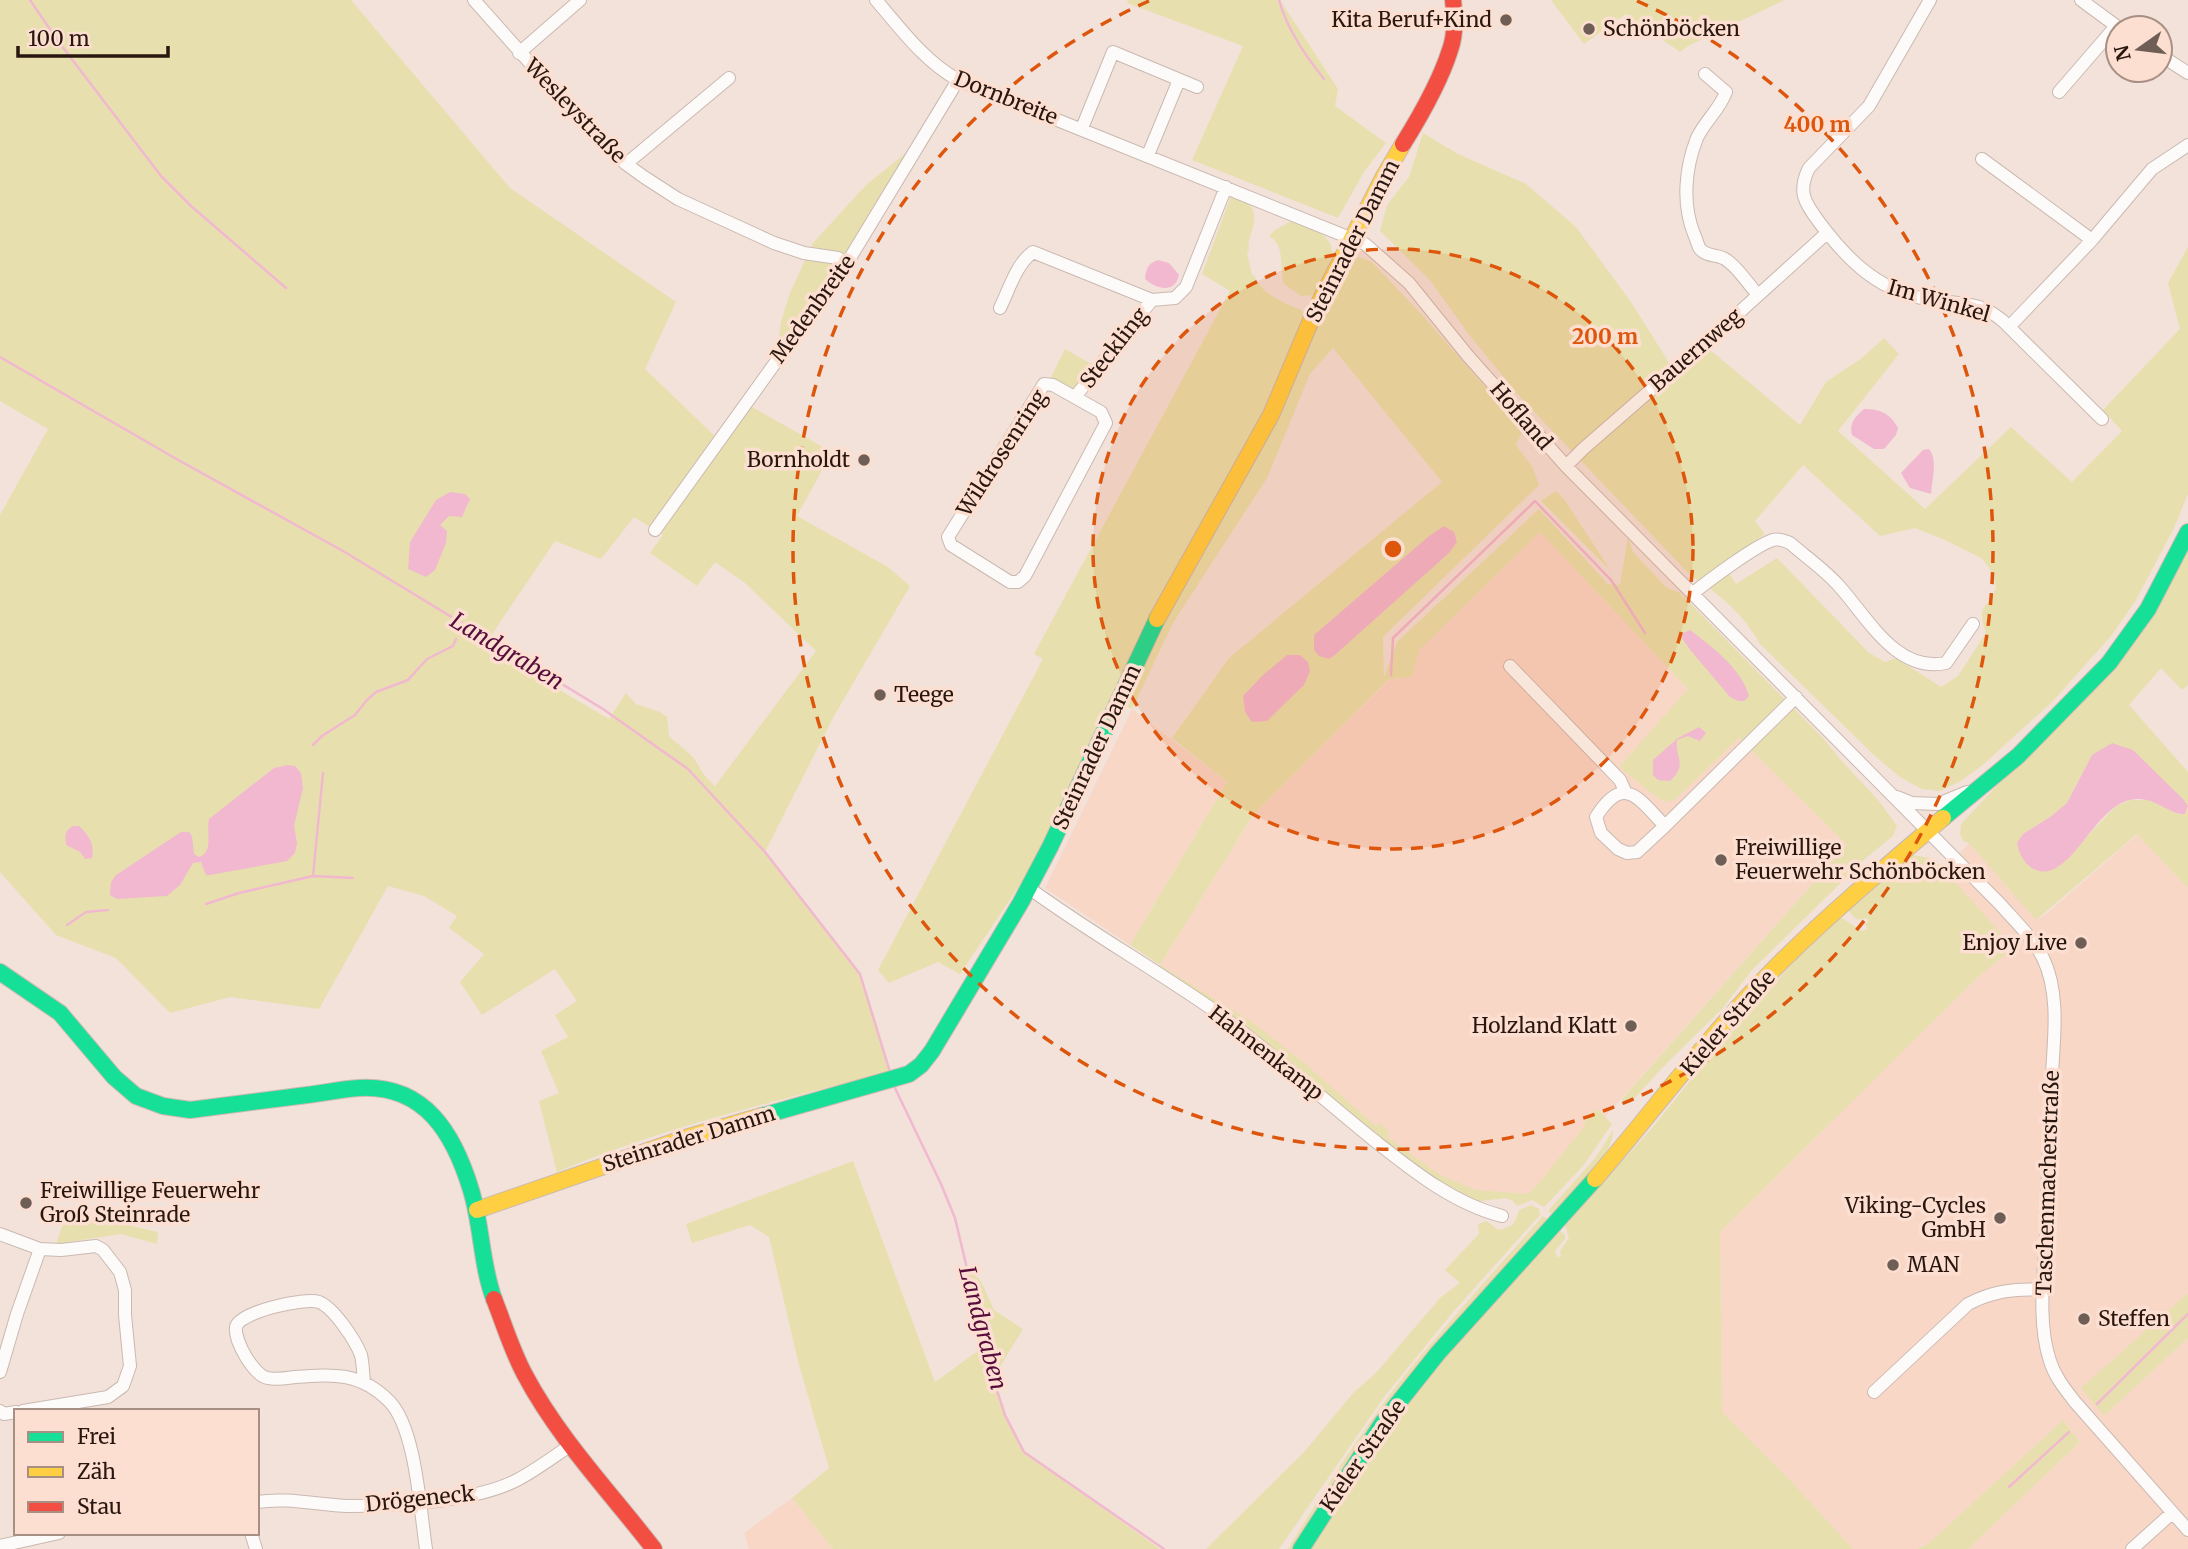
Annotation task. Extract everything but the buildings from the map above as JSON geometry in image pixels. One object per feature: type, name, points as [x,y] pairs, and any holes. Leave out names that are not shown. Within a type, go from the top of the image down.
[{"type":"main road","name":"Steinrader Damm","points":[[477,1210],[685,1138],[909,1074],[921,1065],[1029,888],[1154,625],[1271,415],[1314,313],[1448,57],[1454,36],[1453,0]]},
{"type":"main road","name":"Kieler Straße","points":[[1301,1549],[1383,1422],[1424,1371],[1782,961],[1850,898],[2018,756],[2109,663],[2148,609],[2188,532]]},
{"type":"main road","points":[[0,973],[60,1013],[114,1077],[136,1096],[163,1106],[190,1110],[359,1088],[383,1088],[421,1104],[438,1119],[462,1164],[477,1210],[491,1291],[524,1373],[571,1445],[654,1549]]},
{"type":"street","name":"Wesleystraße","points":[[474,0],[595,136],[626,164],[678,198],[715,217],[800,251],[848,262]]},
{"type":"street","points":[[519,53],[580,0]]},
{"type":"street","name":"Dornbreite","points":[[876,0],[920,51],[942,71],[958,80],[1354,238]]},
{"type":"street","name":"Im Winkel","points":[[1930,0],[1869,106],[1816,159],[1803,179],[1802,191],[1806,205],[1827,233],[1858,266],[1880,283],[1921,298],[1986,310],[2009,327],[2102,419]]},
{"type":"street","points":[[2081,0],[2104,17]]},
{"type":"street","points":[[2059,92],[2104,42]]},
{"type":"street","name":"Dornbreite","points":[[1082,128],[1113,52],[1197,88]]},
{"type":"street","points":[[1705,74],[1726,92],[1722,103],[1714,110],[1698,138],[1687,175],[1686,204],[1700,249],[1709,255],[1728,260],[1758,295]]},
{"type":"street","points":[[626,164],[729,78]]},
{"type":"street","name":"Medenbreite","points":[[655,530],[848,262],[958,80]]},
{"type":"street","points":[[1148,155],[1179,80]]},
{"type":"street","points":[[2009,327],[2092,240],[2152,169],[2188,145]]},
{"type":"street","points":[[1982,159],[2092,240]]},
{"type":"street","points":[[1000,308],[1015,277],[1033,252],[1152,300],[1175,298],[1186,287],[1227,187]]},
{"type":"street","name":"Bauernweg","points":[[1566,466],[1827,233]]},
{"type":"street","name":"Hofland","points":[[1354,238],[1365,244],[1409,283],[1468,356],[1566,466],[1928,831]]},
{"type":"street","name":"Steckling","points":[[1075,397],[1152,300]]},
{"type":"street","name":"Wildrosenring","points":[[1044,384],[1051,384],[1075,397],[1101,412],[1106,423],[1025,576],[1018,582],[1010,582],[951,545],[948,537],[1044,384]]},
{"type":"street","points":[[1692,594],[1751,553],[1774,539],[1782,539],[1837,583],[1891,647],[1913,661],[1932,666],[1946,663],[1973,624]]},
{"type":"street","points":[[1510,666],[1620,780],[1625,791]]},
{"type":"street","points":[[1665,826],[1634,794],[1625,791],[1615,795],[1596,817],[1601,833],[1618,849],[1627,853],[1637,852],[1665,826],[1796,697]]},
{"type":"street","points":[[1891,794],[1912,803],[1938,804],[1962,793],[1974,791]]},
{"type":"street","name":"Taschenmacherstraße","points":[[1928,831],[2000,904],[2031,940],[2043,959],[2051,980],[2055,1023],[2044,1290],[2044,1323],[2050,1360],[2059,1382],[2075,1402],[2188,1530]]},
{"type":"street","name":"Hahnenkamp","points":[[1029,888],[1217,1013],[1352,1123],[1425,1178],[1480,1211],[1502,1216]]},
{"type":"street","points":[[0,1234],[40,1249],[61,1250],[96,1246],[109,1255],[120,1272],[125,1290],[130,1366],[123,1386],[108,1397],[35,1409]]},
{"type":"street","points":[[0,1372],[40,1249]]},
{"type":"street","points":[[1874,1391],[1968,1304],[1984,1295],[2002,1290],[2044,1290]]},
{"type":"street","points":[[364,1382],[357,1347],[338,1319],[323,1304],[313,1300],[301,1300],[252,1314],[237,1324],[236,1332],[242,1350],[257,1372],[264,1377],[273,1379],[338,1375],[364,1382],[388,1400],[403,1425],[410,1447],[426,1549]]},
{"type":"street","name":"Drögeneck","points":[[259,1502],[348,1506],[478,1495],[516,1480],[571,1445]]},
{"type":"street","points":[[2132,1549],[2172,1513]]},
{"type":"street","points":[[0,1546],[49,1535]]},
{"type":"shaded area","points":[[0,0],[351,0],[510,188],[676,302],[645,369],[722,443],[750,406],[832,452],[797,516],[888,567],[910,586],[834,716],[765,852],[860,974],[891,1072],[680,1128],[557,1172],[539,1101],[559,1093],[541,1051],[568,1037],[555,1015],[577,1001],[555,969],[482,1015],[460,982],[484,954],[449,928],[457,916],[424,896],[388,886],[319,1009],[230,997],[170,1013],[116,958],[56,935],[0,872],[0,515],[48,429],[0,401]],"holes":[[[634,517],[663,535],[650,553],[697,586],[715,562],[745,583],[816,651],[715,786],[693,757],[669,736],[667,717],[660,712],[636,704],[626,693],[609,719],[484,646],[555,541],[601,559]]]},
{"type":"shaded area","points":[[1128,0],[1280,0],[1338,89],[1335,106],[1386,143],[1364,172],[1338,218],[1192,160],[1243,46],[1127,3]]},
{"type":"shaded area","points":[[1551,0],[1785,0],[1680,52],[1626,14],[1584,44]]},
{"type":"shaded area","points":[[1423,133],[1458,154],[1526,184],[1576,227],[1633,305],[1671,366],[1713,324],[1721,334],[1709,349],[1800,425],[1826,382],[1862,358],[1884,338],[1899,354],[1838,431],[1925,509],[2011,427],[2072,482],[2122,431],[2103,410],[2180,329],[2168,283],[2188,247],[2188,494],[2174,528],[2136,600],[2111,636],[2053,701],[1984,764],[1961,781],[1940,791],[1922,789],[1900,777],[1876,757],[1760,644],[1731,606],[1691,576],[1521,398],[1470,336],[1430,280],[1380,231],[1387,205],[1409,177]],"holes":[[[1803,465],[1880,536],[1915,528],[1981,558],[1994,576],[1996,588],[1982,611],[1986,633],[1958,676],[1941,687],[1896,658],[1885,662],[1869,653],[1777,558],[1736,584],[1722,563],[1765,534],[1755,521]]]},
{"type":"shaded area","points":[[906,153],[908,158],[851,250],[782,346],[778,344],[781,322],[790,293],[813,243],[867,184]]},
{"type":"shaded area","points":[[1231,196],[1250,203],[1253,212],[1247,252],[1252,275],[1269,294],[1305,312],[1257,428],[1034,864],[960,974],[938,962],[889,983],[878,970],[1043,659],[1034,654],[1230,291],[1202,274]]},
{"type":"shaded area","points":[[1293,220],[1322,234],[1332,249],[1327,268],[1314,295],[1301,296],[1284,284],[1280,251],[1269,236]]},
{"type":"shaded area","points":[[1359,257],[1372,262],[1523,430],[1516,445],[1533,468],[1539,485],[1383,637],[1384,677],[1397,642],[1539,509],[1608,584],[1620,585],[1628,537],[1633,552],[1666,587],[1680,593],[1822,737],[1879,801],[1897,826],[1893,836],[1865,859],[1752,970],[1723,1008],[1630,1103],[1621,1100],[1847,845],[1739,738],[1677,798],[1667,802],[1659,799],[1619,767],[1688,689],[1540,532],[1419,650],[1412,677],[1389,679],[1253,815],[1160,965],[1130,945],[1227,782],[1172,738],[1229,658],[1442,482],[1333,348],[1310,374],[1267,478],[1173,623],[1132,709],[1122,705],[1341,278],[1348,265]]},
{"type":"shaded area","points":[[1158,260],[1169,263],[1179,275],[1174,285],[1160,287],[1145,279],[1148,267]]},
{"type":"shaded area","points":[[1065,349],[1095,366],[1078,388],[1073,389],[1051,377]]},
{"type":"shaded area","points":[[1864,409],[1884,413],[1898,428],[1896,435],[1884,449],[1874,449],[1852,435],[1854,420]]},
{"type":"shaded area","points":[[1929,449],[1934,464],[1931,494],[1910,488],[1901,473],[1923,450]]},
{"type":"shaded area","points":[[1556,491],[1564,499],[1611,571],[1541,501]]},
{"type":"shaded area","points":[[450,492],[465,494],[470,499],[462,517],[449,516],[440,525],[447,531],[446,543],[435,570],[426,577],[408,569],[410,542],[436,500]]},
{"type":"shaded area","points":[[1444,526],[1454,532],[1457,542],[1449,553],[1336,654],[1329,659],[1319,656],[1314,650],[1314,635]]},
{"type":"shaded area","points":[[1540,532],[1689,690],[1619,767],[1677,798],[1739,737],[1847,845],[1534,1197],[1479,1195],[1422,1167],[1160,965],[1253,815],[1390,679],[1412,677],[1419,650]]},
{"type":"shaded area","points":[[2188,551],[2188,685],[2182,690],[2161,668],[2129,705],[2188,772],[2188,806],[2169,786],[2092,755],[2067,803],[2023,834],[2058,867],[2116,806],[2131,800],[2149,800],[2179,814],[2185,814],[2188,808],[2188,888],[2137,834],[2036,920],[1969,843],[1963,841],[1960,834],[1961,824],[2114,667]]},
{"type":"shaded area","points":[[1690,630],[1733,667],[1749,696],[1744,701],[1730,697],[1691,651],[1682,638],[1683,633]]},
{"type":"shaded area","points":[[1287,655],[1300,655],[1308,662],[1310,671],[1304,685],[1267,721],[1252,722],[1245,712],[1243,696]]},
{"type":"shaded area","points":[[1132,709],[1227,782],[1130,945],[1045,888]]},
{"type":"shaded area","points":[[1699,727],[1706,733],[1700,741],[1688,736],[1677,740],[1680,766],[1675,775],[1670,781],[1658,780],[1653,775],[1653,760],[1678,738]]},
{"type":"shaded area","points":[[2112,743],[2133,750],[2184,800],[2188,806],[2185,814],[2146,800],[2129,800],[2109,811],[2059,866],[2044,872],[2031,868],[2022,857],[2017,843],[2023,834],[2067,803],[2092,755]]},
{"type":"shaded area","points":[[295,766],[301,773],[303,788],[294,826],[297,843],[295,853],[287,861],[210,875],[206,875],[201,862],[193,863],[180,885],[167,896],[117,899],[110,895],[111,882],[116,875],[181,832],[189,832],[192,836],[194,854],[199,857],[204,854],[208,846],[209,819],[274,768]]},
{"type":"shaded area","points":[[73,826],[79,826],[88,837],[93,849],[92,858],[85,859],[80,852],[66,845],[66,834]]},
{"type":"shaded area","points":[[2138,834],[2188,888],[2188,1293],[2082,1388],[2104,1416],[2188,1338],[2188,1549],[1968,1549],[2080,1442],[2063,1420],[1928,1544],[1917,1549],[1853,1549],[1790,1480],[1722,1412],[1720,1232],[1979,976],[2014,948],[1944,871],[1969,843],[2036,920]]},
{"type":"shaded area","points":[[1912,855],[1930,858],[1939,864],[2014,948],[1979,976],[1720,1232],[1722,1412],[1790,1480],[1853,1549],[1307,1549],[1372,1448],[1461,1334],[1559,1230],[1565,1235],[1565,1239],[1555,1251],[1558,1258],[1561,1255],[1560,1251],[1569,1238],[1565,1225],[1652,1128],[1715,1050],[1799,956],[1839,916],[1862,931],[1868,929],[1865,924],[1869,921],[1866,918],[1855,918],[1848,908]]},
{"type":"shaded area","points":[[1160,965],[1252,1022],[1302,1061],[1376,1126],[1380,1123],[1389,1132],[1387,1137],[1440,1175],[1476,1190],[1527,1194],[1535,1188],[1583,1128],[1590,1114],[1599,1110],[1612,1124],[1583,1166],[1544,1207],[1532,1200],[1517,1206],[1506,1198],[1474,1202],[1421,1172],[1157,969]]},
{"type":"shaded area","points":[[1613,1130],[1611,1141],[1599,1163],[1552,1213],[1549,1213],[1596,1157]]},
{"type":"shaded area","points":[[853,1161],[935,1382],[986,1345],[968,1269],[981,1281],[994,1310],[1023,1329],[993,1378],[1005,1415],[1024,1452],[1160,1549],[833,1549],[792,1498],[829,1468],[799,1365],[769,1237],[750,1225],[692,1243],[686,1224]]},
{"type":"shaded area","points":[[1531,1205],[1539,1209],[1540,1215],[1453,1312],[1384,1397],[1279,1549],[1206,1549],[1305,1451],[1355,1391],[1375,1374],[1441,1297],[1460,1283],[1445,1270],[1479,1234],[1478,1224],[1487,1221],[1498,1230],[1507,1228],[1515,1222],[1519,1210]]},
{"type":"shaded area","points":[[67,1211],[158,1232],[157,1244],[121,1234],[56,1244]]},
{"type":"shaded area","points":[[1543,1216],[1548,1220],[1296,1549],[1288,1549],[1340,1466],[1397,1385]]},
{"type":"shaded area","points":[[2188,1293],[2188,1338],[2104,1416],[2081,1388]]},
{"type":"shaded area","points":[[2063,1420],[2080,1442],[1968,1549],[1917,1549],[1928,1544]]},
{"type":"shaded area","points":[[792,1498],[833,1549],[749,1549],[744,1533]]},
{"type":"waterway","points":[[30,0],[161,176],[191,206],[286,288]]},
{"type":"waterway","points":[[1279,0],[1297,41],[1324,79]]},
{"type":"waterway","name":"Landgraben","points":[[0,357],[343,551],[603,709],[688,769],[765,852],[860,974],[890,1072]]},
{"type":"waterway","points":[[1391,675],[1393,638],[1535,501],[1611,580],[1645,633]]},
{"type":"waterway","points":[[313,745],[355,715],[376,692],[408,680],[427,659],[453,646],[456,639]]},
{"type":"waterway","points":[[313,876],[323,773]]},
{"type":"waterway","points":[[206,904],[239,893],[313,876],[353,878]]},
{"type":"waterway","points":[[67,925],[86,912],[108,910]]},
{"type":"waterway","name":"Landgraben","points":[[894,1086],[955,1218],[993,1378],[1005,1415],[1024,1452],[1164,1549]]},
{"type":"waterway","points":[[2097,1404],[2188,1314]]},
{"type":"waterway","points":[[2009,1487],[2069,1432]]},
{"type":"traffic: fast","points":[[1943,818],[2018,756],[2109,663],[2148,609],[2188,532]]},
{"type":"traffic: fast","points":[[762,1116],[909,1074],[921,1065],[1021,902],[1050,847],[1157,619]]},
{"type":"traffic: fast","points":[[0,972],[60,1013],[114,1077],[136,1096],[163,1106],[190,1110],[359,1088],[382,1089],[402,1094],[419,1104],[445,1132],[464,1169],[475,1204],[486,1272],[494,1299]]},
{"type":"traffic: fast","points":[[1301,1549],[1383,1422],[1438,1353],[1595,1179]]},
{"type":"traffic: slow","points":[[1157,619],[1271,415],[1314,313],[1403,144]]},
{"type":"traffic: slow","points":[[1595,1179],[1758,985],[1822,923],[1943,818]]},
{"type":"traffic: slow","points":[[477,1210],[685,1138],[762,1116]]},
{"type":"traffic: jam","points":[[1403,144],[1446,62],[1454,31],[1453,0]]},
{"type":"traffic: jam","points":[[494,1299],[516,1357],[538,1399],[569,1443],[654,1549]]},
{"type":"place","name":"Kita Beruf+Kind","points":[[1506,20]]},
{"type":"place","name":"Schönböcken","points":[[1589,29]]},
{"type":"place","name":"Bornholdt","points":[[864,460]]},
{"type":"place","name":"Teege","points":[[880,695]]},
{"type":"place","name":"Freiwillige Feuerwehr Schönböcken","points":[[1721,860]]},
{"type":"place","name":"Enjoy Live","points":[[2081,943]]},
{"type":"place","name":"Holzland Klatt","points":[[1631,1026]]},
{"type":"place","name":"Freiwillige Feuerwehr Groß Steinrade","points":[[26,1203]]},
{"type":"place","name":"Viking-Cycles GmbH","points":[[2000,1218]]},
{"type":"place","name":"MAN","points":[[1893,1265]]},
{"type":"place","name":"Steffen","points":[[2084,1319]]}]
